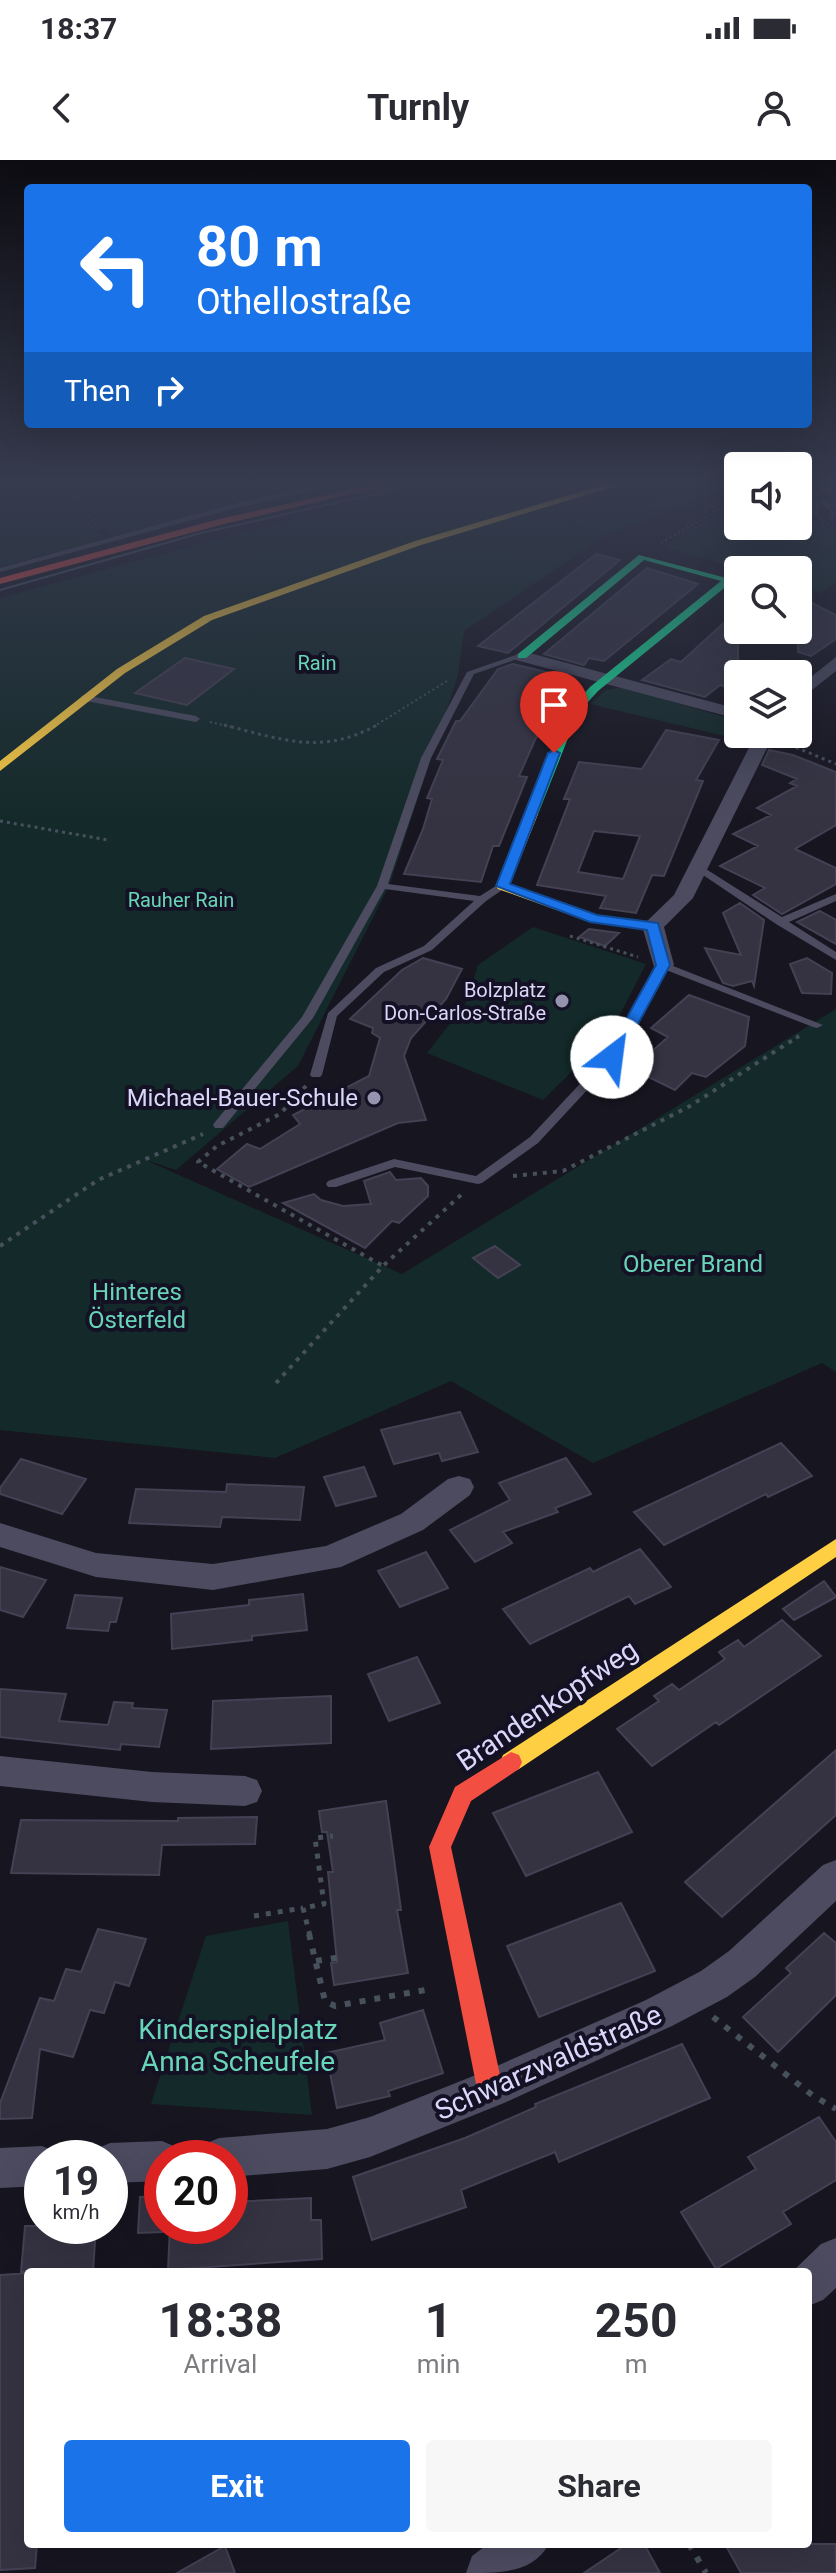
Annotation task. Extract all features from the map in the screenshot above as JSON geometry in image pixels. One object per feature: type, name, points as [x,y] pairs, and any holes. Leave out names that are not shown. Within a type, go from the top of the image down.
[{"type":"street","points":[[0,767],[84,698],[165,642],[268,594]]},
{"type":"street","points":[[522,656],[598,594]]},
{"type":"street","points":[[715,594],[608,678],[573,712],[503,886],[595,919],[653,926],[683,898],[758,748]]},
{"type":"street","points":[[522,656],[724,710]]},
{"type":"street","points":[[812,684],[834,666]]},
{"type":"street","points":[[653,926],[663,965]]},
{"type":"street","points":[[0,1535],[96,1565],[213,1577],[330,1558],[412,1522],[459,1487]]},
{"type":"street","name":"Brandenkopfweg","points":[[490,2089],[440,1847],[463,1794],[836,1547]]},
{"type":"street","points":[[0,1771],[152,1787],[245,1791]]},
{"type":"street","name":"Schwarzwaldstraße","points":[[248,2156],[327,2149],[370,2137],[490,2089],[690,1998],[742,1964],[836,1877]]},
{"type":"street","points":[[0,2168],[24,2167]]},
{"type":"street","points":[[812,2281],[836,2259]]},
{"type":"lane","points":[[219,1125],[307,1018],[382,886],[426,758],[471,672],[522,656]]},
{"type":"lane","points":[[84,698],[196,719]]},
{"type":"lane","points":[[698,867],[836,957]]},
{"type":"lane","points":[[382,886],[482,899]]},
{"type":"lane","points":[[316,1075],[332,1015],[380,970],[428,948],[482,899],[503,886]]},
{"type":"lane","points":[[780,922],[836,897]]},
{"type":"lane","points":[[332,1184],[394,1163],[478,1180],[534,1140],[612,1057],[663,965],[817,1025]]},
{"type":"path","points":[[196,719],[297,742],[327,744],[364,731],[458,675]]},
{"type":"path","points":[[798,748],[836,764]]},
{"type":"path","points":[[0,821],[108,840]]},
{"type":"path","points":[[276,1383],[383,1266],[478,1180],[563,1171],[690,1106],[817,1025]]},
{"type":"path","points":[[316,1075],[280,1114],[217,1146],[198,1162],[383,1266]]},
{"type":"path","points":[[0,1246],[98,1180],[192,1140],[219,1125]]},
{"type":"path","points":[[324,1904],[315,1838],[333,1836]]},
{"type":"path","points":[[254,1916],[332,1902]]},
{"type":"path","points":[[303,1908],[325,2001],[335,2006],[468,1982]]},
{"type":"path","points":[[316,1961],[342,1957]]},
{"type":"path","points":[[690,1998],[812,2095],[836,2109]]},
{"type":"path","points":[[691,2548],[706,2573]]},
{"type":"green space","points":[[16,594],[519,594],[464,631],[458,675],[390,884],[298,1066],[176,1170],[143,1159],[402,1274],[836,1009],[836,1372],[822,1363],[593,1463],[451,1381],[275,1458],[0,1430],[0,598]]},
{"type":"green space","points":[[623,687],[724,717],[724,736],[590,704],[606,690]]},
{"type":"green space","points":[[533,927],[646,964],[610,1034],[543,1100],[427,1053],[466,1003],[478,965]]},
{"type":"green space","name":"Kinderspielplatz Anna Scheufele","points":[[288,1921],[312,2115],[151,2104],[206,1936]]},
{"type":"building","points":[[545,594],[580,594],[508,653],[478,646]]},
{"type":"building","points":[[616,594],[686,594],[604,661],[589,658],[584,665],[544,654]]},
{"type":"building","points":[[812,603],[836,615],[836,639],[811,656],[798,652],[798,644],[812,644]]},
{"type":"building","points":[[724,623],[724,644],[738,644],[738,660],[724,660],[724,686],[720,685],[705,697],[642,680],[671,659],[681,662]]},
{"type":"building","points":[[185,658],[234,669],[187,705],[135,693]]},
{"type":"building","points":[[513,664],[575,679],[563,695],[558,694],[535,740],[519,776],[527,777],[499,846],[493,846],[481,882],[404,874],[432,799],[427,798],[443,760],[437,759],[456,721],[460,721],[498,669]]},
{"type":"building","points":[[666,730],[719,740],[696,780],[703,781],[664,876],[652,875],[636,913],[600,908],[606,896],[537,885],[570,799],[564,799],[579,762],[642,769]],"holes":[[[594,831],[640,836],[623,879],[578,872]]]},
{"type":"building","points":[[769,750],[793,755],[836,772],[836,825],[795,849],[836,868],[836,884],[782,914],[753,895],[765,888],[720,866],[758,846],[733,834],[771,815],[757,808],[797,786],[790,783],[797,779],[762,765]]},
{"type":"building","points":[[740,903],[764,920],[754,986],[752,981],[733,986],[723,983],[705,948],[741,955],[723,913]]},
{"type":"building","points":[[820,911],[836,920],[836,944],[797,922]]},
{"type":"building","points":[[589,929],[619,933],[605,946],[579,937]]},
{"type":"building","name":"Michael-Bauer-Schule","points":[[423,958],[462,969],[446,999],[411,1038],[404,1056],[426,1120],[398,1123],[249,1187],[217,1169],[247,1144],[260,1149],[300,1124],[293,1115],[369,1076],[380,1038],[372,1033],[373,1028],[350,1019],[402,970]]},
{"type":"building","points":[[807,958],[832,973],[831,994],[802,993],[790,964]]},
{"type":"building","points":[[689,995],[749,1017],[745,1046],[706,1077],[692,1073],[675,1090],[632,1069],[668,1037],[651,1028]]},
{"type":"building","points":[[390,1172],[396,1180],[421,1178],[428,1186],[428,1196],[399,1223],[392,1221],[365,1248],[283,1203],[314,1194],[321,1200],[343,1206],[371,1204],[364,1181]]},
{"type":"building","points":[[495,1246],[520,1265],[498,1278],[473,1258]]},
{"type":"building","points":[[460,1412],[478,1452],[442,1461],[439,1453],[394,1464],[381,1430]]},
{"type":"building","points":[[781,1443],[812,1476],[768,1497],[766,1494],[664,1545],[634,1512]]},
{"type":"building","points":[[566,1458],[591,1494],[555,1508],[558,1512],[503,1532],[512,1543],[475,1562],[450,1530],[510,1500],[499,1483]]},
{"type":"building","points":[[21,1459],[86,1479],[62,1514],[0,1494],[0,1488]]},
{"type":"building","points":[[364,1467],[376,1496],[336,1506],[324,1477]]},
{"type":"building","points":[[227,1484],[304,1487],[300,1520],[222,1517],[220,1527],[129,1523],[136,1489],[226,1492]]},
{"type":"building","points":[[640,1549],[671,1587],[635,1604],[629,1596],[530,1644],[503,1609],[590,1568],[593,1572]]},
{"type":"building","points":[[426,1552],[448,1588],[400,1607],[378,1571]]},
{"type":"building","points":[[0,1567],[46,1580],[23,1617],[0,1610]]},
{"type":"building","points":[[824,1581],[836,1597],[794,1620],[783,1609]]},
{"type":"building","points":[[303,1594],[307,1630],[172,1649],[171,1614],[249,1605],[249,1600]]},
{"type":"building","points":[[75,1595],[122,1598],[116,1622],[110,1622],[108,1631],[67,1628]]},
{"type":"building","points":[[782,1620],[821,1656],[652,1766],[617,1729],[659,1701],[654,1696],[672,1684],[679,1690],[725,1659],[719,1652],[738,1640],[744,1647]]},
{"type":"building","points":[[417,1657],[440,1703],[389,1721],[368,1674]]},
{"type":"building","points":[[0,1689],[66,1694],[59,1721],[108,1725],[114,1702],[133,1703],[132,1708],[167,1710],[159,1747],[121,1744],[120,1750],[0,1737]]},
{"type":"building","points":[[331,1696],[331,1743],[211,1749],[213,1701]]},
{"type":"building","points":[[836,1750],[836,1815],[722,1917],[685,1882]]},
{"type":"building","points":[[598,1772],[632,1832],[526,1876],[493,1813]]},
{"type":"building","points":[[386,1801],[401,1910],[397,1910],[408,1973],[334,1985],[331,1963],[337,1962],[328,1872],[333,1872],[327,1832],[322,1832],[319,1811]]},
{"type":"building","points":[[257,1817],[255,1844],[162,1845],[159,1875],[11,1873],[21,1820],[178,1821],[178,1818]]},
{"type":"building","points":[[621,1903],[655,1971],[539,2017],[507,1946]]},
{"type":"building","points":[[98,1929],[146,1939],[129,1986],[115,1982],[104,2013],[90,2010],[73,2057],[40,2049],[32,2118],[0,2119],[0,2103],[40,1998],[54,2001],[66,1969],[81,1972]]},
{"type":"building","points":[[824,1933],[836,1943],[836,1995],[778,2052],[743,2017],[791,1973],[786,1968]]},
{"type":"building","points":[[423,2010],[443,2073],[388,2091],[390,2096],[337,2108],[326,2053],[385,2040],[380,2023]]},
{"type":"building","points":[[682,2044],[710,2098],[559,2162],[555,2152],[461,2190],[466,2207],[372,2240],[353,2177],[465,2138],[536,2107],[535,2104]]},
{"type":"building","points":[[819,2117],[836,2142],[836,2180],[783,2212],[791,2224],[715,2268],[681,2212],[756,2169],[748,2157]]},
{"type":"building","points":[[140,2197],[144,2197],[144,2233],[138,2233]]},
{"type":"building","points":[[311,2198],[311,2220],[321,2220],[322,2259],[168,2268],[169,2244],[248,2244],[248,2201]]},
{"type":"building","points":[[24,2238],[24,2244],[95,2244],[93,2268],[24,2268],[21,2272]]},
{"type":"building","points":[[24,2273],[24,2548],[37,2548],[35,2568],[0,2570],[0,2275]]},
{"type":"building","points":[[812,2544],[836,2544],[836,2573],[741,2573],[727,2548],[812,2548]]},
{"type":"building","points":[[226,2548],[235,2573],[177,2573]]},
{"type":"building","points":[[621,2548],[646,2548],[660,2573],[584,2573]]},
{"type":"traffic: fast","points":[[522,656],[598,594]]},
{"type":"traffic: fast","points":[[532,814],[573,712],[594,689],[712,594]]},
{"type":"traffic: slow","points":[[0,767],[121,671],[208,618],[276,594]]},
{"type":"traffic: slow","points":[[532,814],[503,886],[595,919],[653,926]]},
{"type":"traffic: slow","points":[[511,1762],[836,1547]]},
{"type":"traffic: jam","points":[[490,2089],[440,1847],[463,1794],[511,1762]]},
{"type":"place","name":"Bolzplatz Don-Carlos-Straße","points":[[562,1001]]},
{"type":"place","name":"Michael-Bauer-Schule","points":[[374,1098]]},
{"type":"route","points":[[554,753],[503,886],[523,896],[595,919],[653,926],[663,965],[612,1057]]},
{"type":"park label","name":"Rain","points":[[317,663]]},
{"type":"park label","name":"Rauher Rain","points":[[181,900]]},
{"type":"park label","name":"Oberer Brand","points":[[693,1264]]},
{"type":"park label","name":"Hinteres Österfeld","points":[[137,1306]]}]
